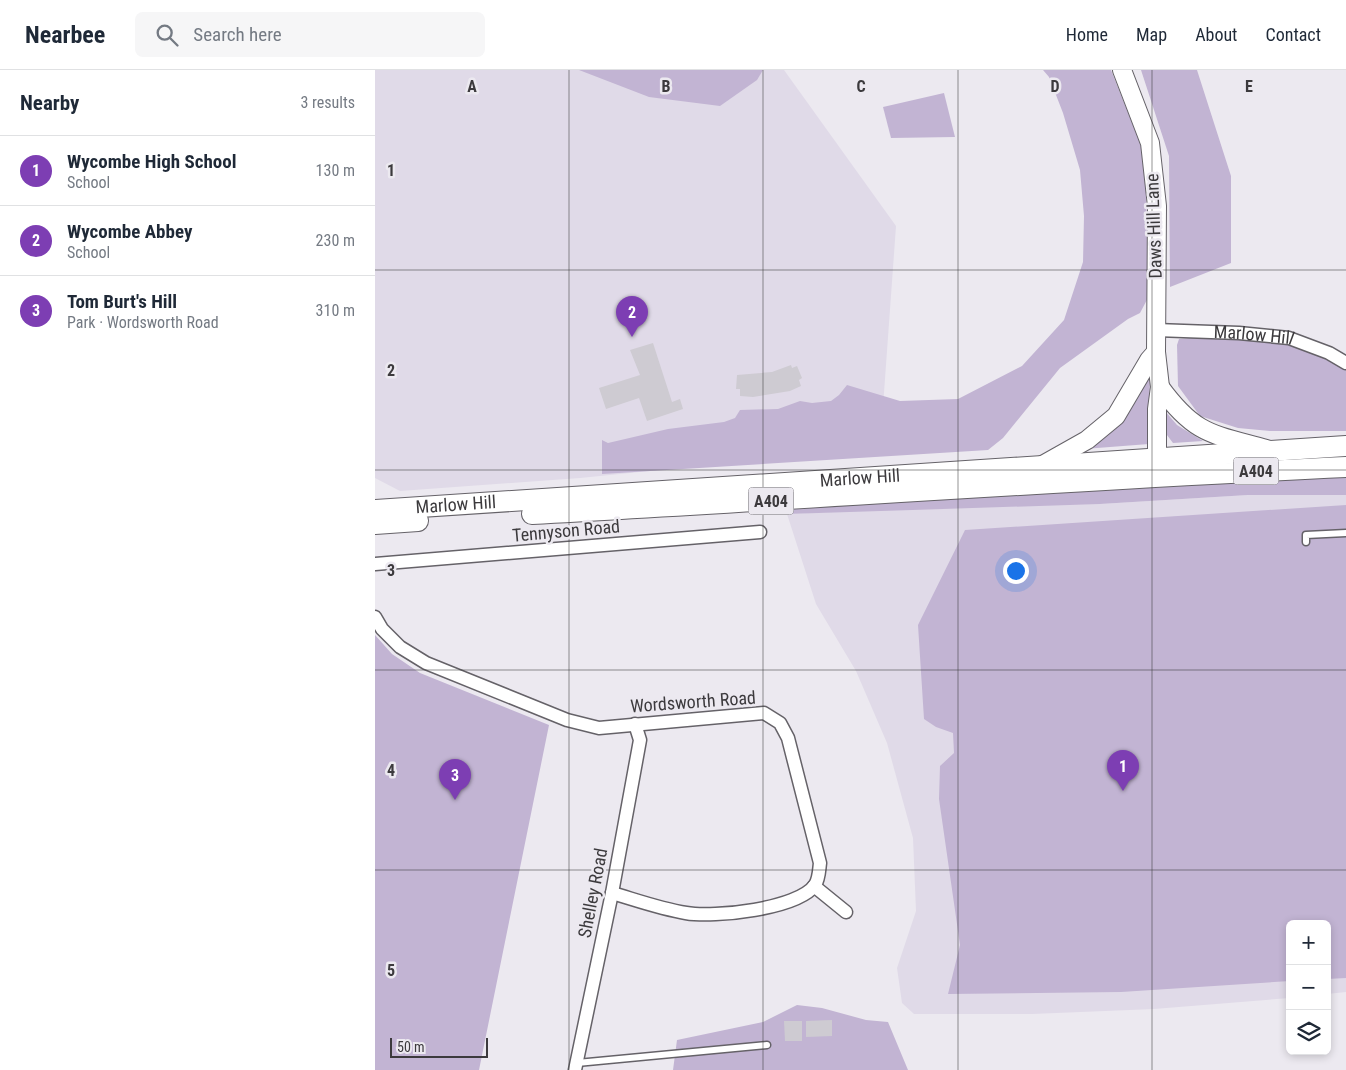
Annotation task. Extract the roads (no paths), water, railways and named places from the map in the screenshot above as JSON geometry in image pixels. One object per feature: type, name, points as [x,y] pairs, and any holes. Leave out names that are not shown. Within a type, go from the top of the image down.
[{"type":"main road","name":"Marlow Hill","points":[[375,524],[957,490],[1162,468],[1272,451],[1346,446]]},
{"type":"main road","name":"Marlow Hill","points":[[375,510],[1039,467],[1346,467]]},
{"type":"street","name":"Daws Hill Lane","points":[[1122,70],[1150,143],[1157,206],[1156,352],[1160,387],[1157,409],[1162,468]]},
{"type":"street","name":"Marlow Hill","points":[[1156,330],[1239,333],[1289,338],[1329,354],[1346,364]]},
{"type":"street","points":[[1039,467],[1087,440],[1116,416],[1149,360],[1156,352]]},
{"type":"street","points":[[1160,387],[1181,414],[1196,427],[1212,434],[1272,451]]},
{"type":"street","name":"Tennyson Road","points":[[375,564],[760,532]]},
{"type":"street","name":"Wordsworth Road","points":[[375,617],[382,629],[400,648],[434,667],[567,720],[599,728],[764,713],[780,723],[788,738],[820,863],[818,879],[814,886]]},
{"type":"street","name":"Shelley Road","points":[[576,1066],[612,893],[640,740],[635,724]]},
{"type":"street","points":[[612,893],[687,913],[731,915],[771,907],[808,892],[814,886],[846,912]]},
{"type":"lane","points":[[1306,542],[1306,535],[1346,533]]},
{"type":"lane","points":[[576,1066],[767,1045]]},
{"type":"place","name":"Wycombe Abbey","points":[[632,337]]},
{"type":"place","name":"Wycombe High School","points":[[1123,791]]},
{"type":"place","name":"Tom Burt's Hill","points":[[455,800]]}]
